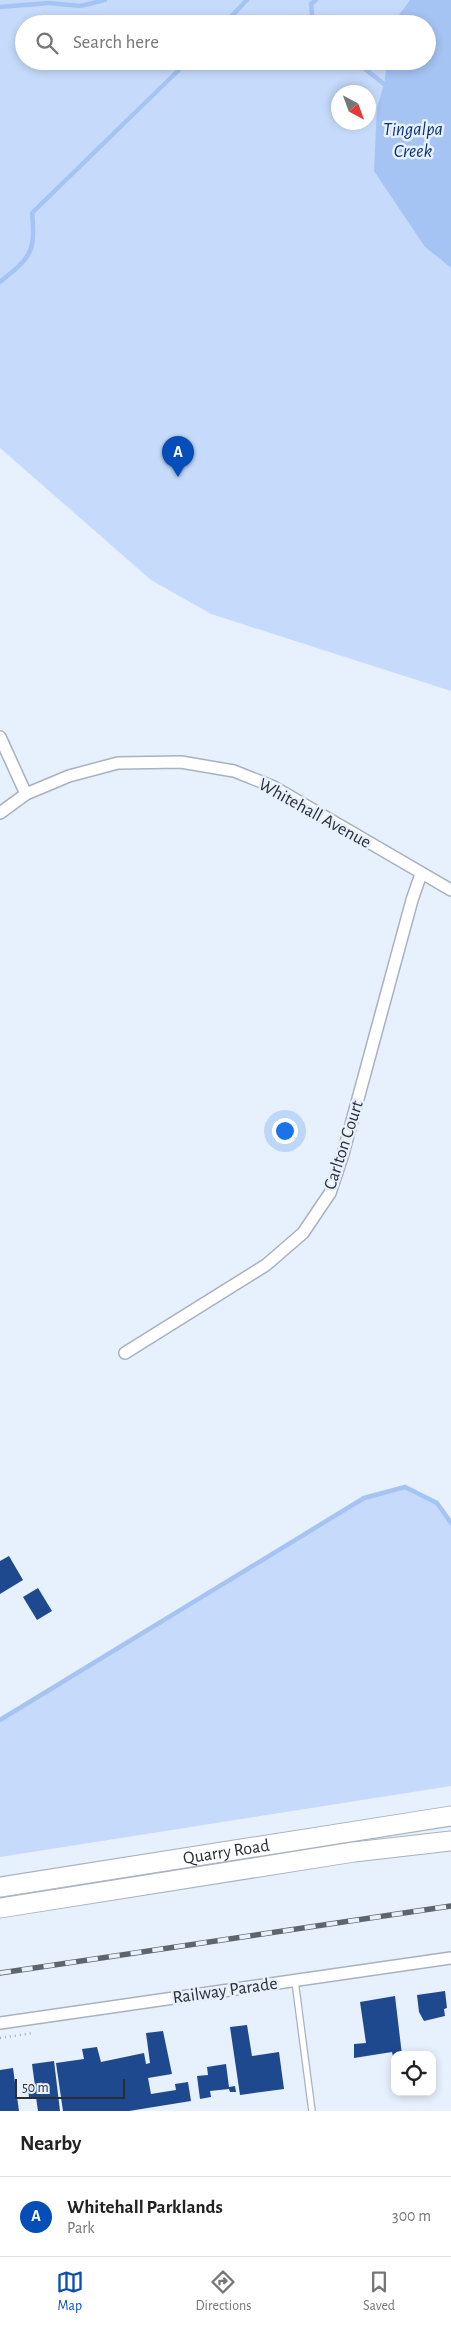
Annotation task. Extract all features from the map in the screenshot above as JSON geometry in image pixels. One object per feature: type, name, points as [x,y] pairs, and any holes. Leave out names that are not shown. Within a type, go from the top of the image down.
[{"type":"main road","name":"Quarry Road","points":[[0,1887],[451,1816]]},
{"type":"main road","name":"Quarry Road","points":[[0,1908],[354,1852],[451,1841]]},
{"type":"street","points":[[0,737],[26,794]]},
{"type":"street","name":"Whitehall Avenue","points":[[0,813],[26,794],[69,776],[118,764],[181,762],[234,771],[274,787],[451,890]]},
{"type":"street","name":"Carlton Court","points":[[125,1353],[266,1265],[303,1233],[330,1193],[343,1154],[409,909],[422,874]]},
{"type":"street","name":"Railway Parade","points":[[0,2023],[451,1958]]},
{"type":"lane","points":[[295,1980],[312,2111]]},
{"type":"shaded area","points":[[0,0],[410,0],[399,15],[15,15],[15,70],[386,70],[377,107],[425,247],[451,268],[451,691],[211,614],[151,580],[0,448]]},
{"type":"shaded area","points":[[405,1487],[437,1503],[451,1523],[451,1786],[0,1857],[0,1720],[364,1498]]},
{"type":"water","name":"Tingalpa Creek","points":[[410,0],[451,0],[451,268],[425,247],[374,171],[377,107],[386,70],[436,70],[436,15],[399,15]]},
{"type":"building","points":[[9,1556],[23,1580],[0,1594],[0,1561]]},
{"type":"building","points":[[38,1588],[52,1611],[37,1620],[23,1597]]},
{"type":"building","points":[[445,1991],[447,2008],[444,2009],[445,2016],[424,2021],[419,2012],[417,1995]]},
{"type":"building","points":[[395,1996],[402,2051],[391,2051],[354,2058],[354,2044],[366,2043],[360,2002]]},
{"type":"building","points":[[247,2025],[252,2056],[279,2052],[284,2089],[240,2095],[230,2027]]},
{"type":"building","points":[[163,2031],[172,2074],[148,2078],[151,2094],[176,2090],[175,2084],[188,2082],[191,2101],[129,2111],[63,2111],[56,2063],[84,2059],[82,2049],[97,2047],[101,2062],[144,2053],[146,2064],[150,2063],[146,2033]]},
{"type":"building","points":[[54,2061],[60,2111],[38,2111],[36,2097],[29,2098],[28,2087],[35,2086],[32,2064]]},
{"type":"building","points":[[226,2064],[229,2087],[235,2086],[236,2092],[230,2092],[229,2089],[210,2091],[211,2097],[200,2099],[197,2076],[208,2075],[207,2067]]},
{"type":"building","points":[[13,2068],[19,2111],[0,2111],[0,2070]]},
{"type":"waterway","points":[[0,7],[49,3],[80,6],[105,0]]},
{"type":"waterway","points":[[233,15],[247,0]]},
{"type":"waterway","points":[[312,15],[311,4],[316,0]]},
{"type":"waterway","points":[[0,282],[18,267],[29,254],[33,237],[32,213],[179,70]]},
{"type":"waterway","points":[[366,70],[384,84]]},
{"type":"waterway","points":[[0,1720],[364,1498],[405,1487],[437,1503],[451,1523]]},
{"type":"railway","points":[[0,1973],[451,1906]]},
{"type":"place","name":"Whitehall Parklands","points":[[178,477]]}]
